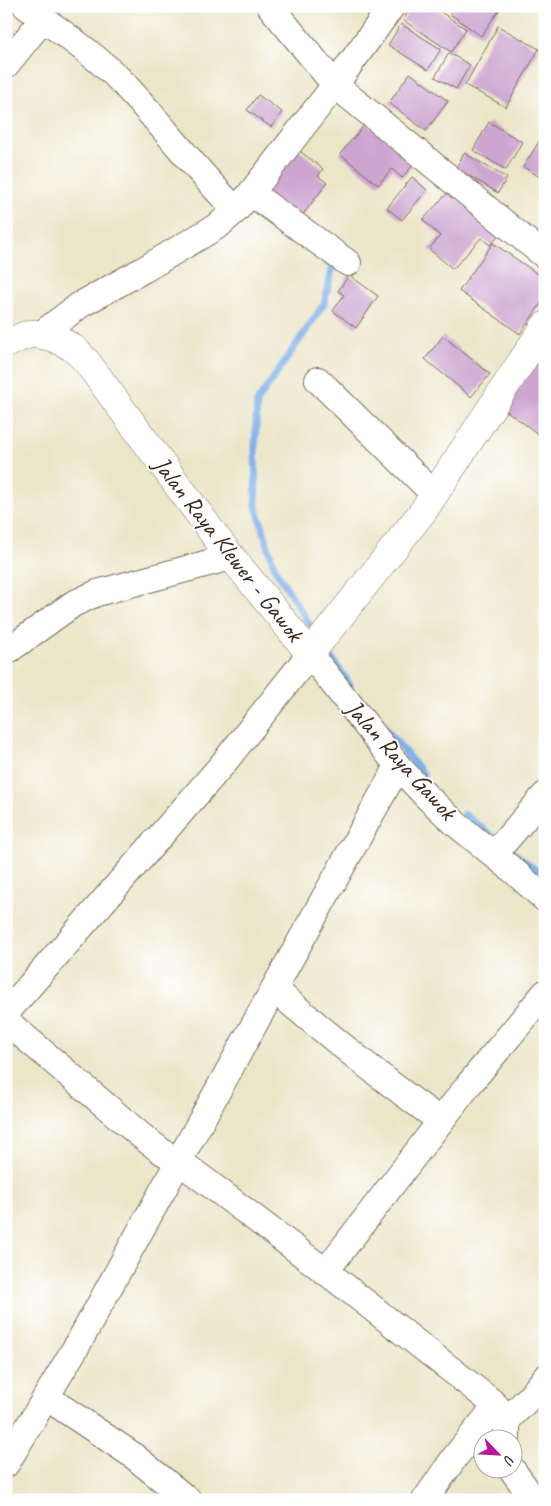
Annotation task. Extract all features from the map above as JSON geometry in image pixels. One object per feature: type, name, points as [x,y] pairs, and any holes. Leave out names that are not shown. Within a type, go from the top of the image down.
[{"type":"main road","name":"Jalan Raya Klewer - Gawok","points":[[6,344],[26,335],[40,335],[58,340],[73,348],[87,362],[231,557],[310,654],[424,510],[545,326]]},
{"type":"street","points":[[270,6],[335,85],[545,256]]},
{"type":"street","points":[[40,335],[80,305],[219,225],[243,202],[335,85],[392,6]]},
{"type":"street","points":[[6,65],[34,13],[90,54],[118,79],[210,185],[348,263]]},
{"type":"street","points":[[318,380],[434,494]]},
{"type":"street","points":[[6,652],[73,604],[97,593],[231,557]]},
{"type":"street","points":[[6,1013],[222,765],[310,654]]},
{"type":"street","name":"Jalan Raya Gawok","points":[[310,654],[398,766],[425,796],[456,824],[503,844],[515,872],[545,899]]},
{"type":"street","points":[[6,1464],[79,1342],[398,766]]},
{"type":"street","points":[[503,844],[545,795]]},
{"type":"street","points":[[274,989],[403,1094],[441,1121]]},
{"type":"street","points":[[325,1272],[470,1083],[545,993]]},
{"type":"street","points":[[6,1021],[139,1134],[161,1151],[179,1161],[325,1272],[503,1421]]},
{"type":"street","points":[[425,1500],[455,1457],[503,1421],[543,1385]]},
{"type":"street","points":[[46,1397],[131,1454],[188,1500]]},
{"type":"street","points":[[519,1478],[534,1500]]},
{"type":"building","points":[[412,6],[432,6],[466,29],[451,52],[403,20]]},
{"type":"building","points":[[456,6],[502,6],[481,36],[450,14]]},
{"type":"building","points":[[401,24],[441,49],[428,70],[388,45]]},
{"type":"building","points":[[498,26],[539,49],[506,107],[465,85]]},
{"type":"building","points":[[449,53],[470,65],[456,89],[435,77]]},
{"type":"building","points":[[410,73],[448,101],[426,131],[389,103]]},
{"type":"building","points":[[258,95],[282,112],[271,127],[247,110]]},
{"type":"building","points":[[489,122],[522,142],[506,170],[473,150]]},
{"type":"building","points":[[366,123],[415,163],[402,178],[392,169],[378,185],[340,154]]},
{"type":"building","points":[[545,132],[545,156],[542,160],[545,162],[545,180],[523,167]]},
{"type":"building","points":[[296,148],[323,169],[318,176],[327,183],[298,221],[262,193]]},
{"type":"building","points":[[464,153],[507,178],[498,193],[456,168]]},
{"type":"building","points":[[412,177],[427,190],[402,220],[387,208]]},
{"type":"building","points":[[448,192],[502,231],[490,245],[481,238],[453,269],[429,249],[440,236],[423,220]]},
{"type":"building","points":[[493,243],[545,279],[545,298],[520,334],[459,291]]},
{"type":"building","points":[[349,275],[378,296],[356,328],[333,311],[344,295],[338,291]]},
{"type":"building","points":[[443,336],[490,374],[471,397],[425,359]]},
{"type":"building","points":[[545,353],[545,439],[504,409]]},
{"type":"waterway","points":[[316,635],[275,569],[256,506],[255,448],[257,402],[324,304],[333,266],[328,263]]},
{"type":"waterway","points":[[324,646],[350,685]]},
{"type":"waterway","points":[[382,724],[423,774]]},
{"type":"waterway","points":[[464,814],[545,877]]}]
